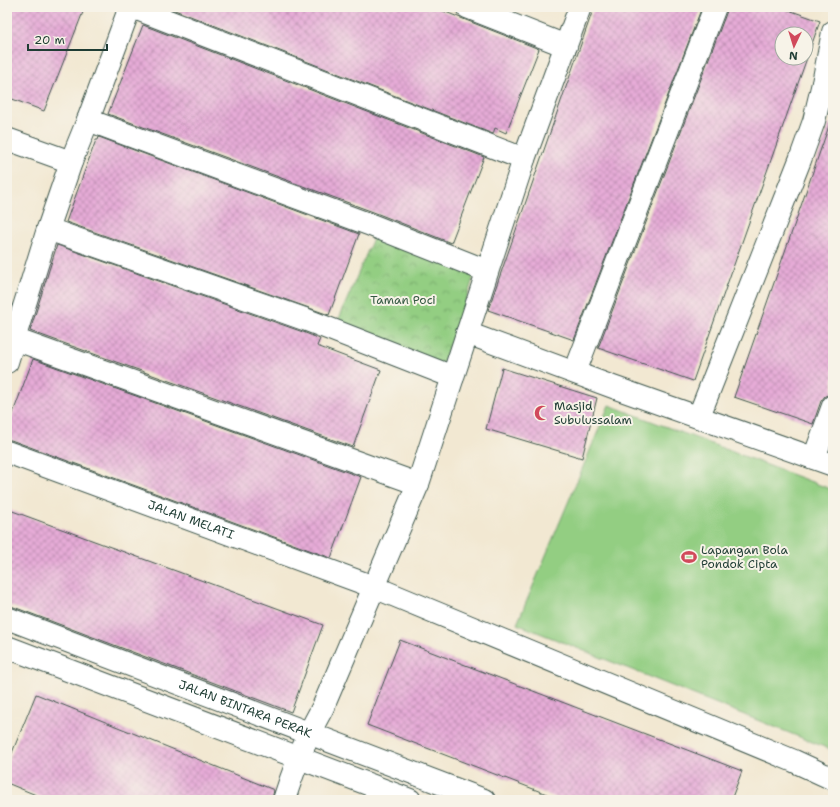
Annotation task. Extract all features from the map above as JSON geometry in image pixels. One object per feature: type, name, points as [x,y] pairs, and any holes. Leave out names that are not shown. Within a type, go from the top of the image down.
[{"type":"street","points":[[7,362],[48,229],[71,162],[131,7],[524,159]]},
{"type":"street","points":[[467,7],[566,46]]},
{"type":"street","points":[[284,800],[308,733],[323,707],[418,484],[524,159],[580,7]]},
{"type":"street","points":[[575,372],[715,7]]},
{"type":"street","points":[[699,416],[800,160],[816,113],[833,32]]},
{"type":"street","points":[[88,120],[371,225],[487,271]]},
{"type":"street","points":[[7,139],[71,162]]},
{"type":"street","points":[[48,229],[307,320],[454,377]]},
{"type":"street","points":[[467,333],[613,387],[824,461],[833,406]]},
{"type":"street","points":[[14,339],[418,484]]},
{"type":"street","name":"JALAN MELATI","points":[[7,452],[374,587],[787,758],[833,779]]},
{"type":"street","name":"JALAN BINTARA PERAK","points":[[7,618],[484,800]]},
{"type":"street","points":[[7,647],[410,800]]},
{"type":"green space","name":"Taman Poci","points":[[374,236],[474,275],[441,368],[335,328]]},
{"type":"green space","name":"Lapangan Bola Pondok Cipta","points":[[609,405],[833,490],[832,750],[517,624]]},
{"type":"building","points":[[7,7],[85,7],[44,111],[7,97]]},
{"type":"building","points":[[167,7],[433,7],[539,49],[506,133],[495,128],[493,134]]},
{"type":"building","points":[[594,7],[702,7],[574,340],[488,310]]},
{"type":"building","points":[[727,7],[780,7],[820,21],[814,38],[814,26],[774,26],[774,66],[804,66],[693,381],[598,348],[727,11]]},
{"type":"building","points":[[143,25],[484,157],[451,243],[376,213],[108,114]]},
{"type":"building","points":[[830,123],[833,124],[833,394],[825,396],[821,401],[813,424],[734,397]]},
{"type":"building","points":[[99,137],[359,234],[329,315],[66,222],[96,140],[98,140]]},
{"type":"building","points":[[57,245],[303,332],[320,339],[317,346],[381,370],[353,447],[30,331]]},
{"type":"building","points":[[33,359],[361,477],[331,558],[11,440],[7,440],[7,429]]},
{"type":"building","name":"Masjid Subulussalam","points":[[502,368],[597,398],[582,458],[486,429]]},
{"type":"building","points":[[7,509],[323,625],[291,712],[11,606],[7,606]]},
{"type":"building","points":[[400,640],[742,771],[731,800],[562,800],[367,725]]},
{"type":"building","points":[[36,694],[274,790],[272,800],[48,800],[7,783],[7,765]]},
{"type":"place","name":"Masjid Subulussalam","points":[[542,413]]},
{"type":"place","name":"Lapangan Bola Pondok Cipta","points":[[689,557]]}]
